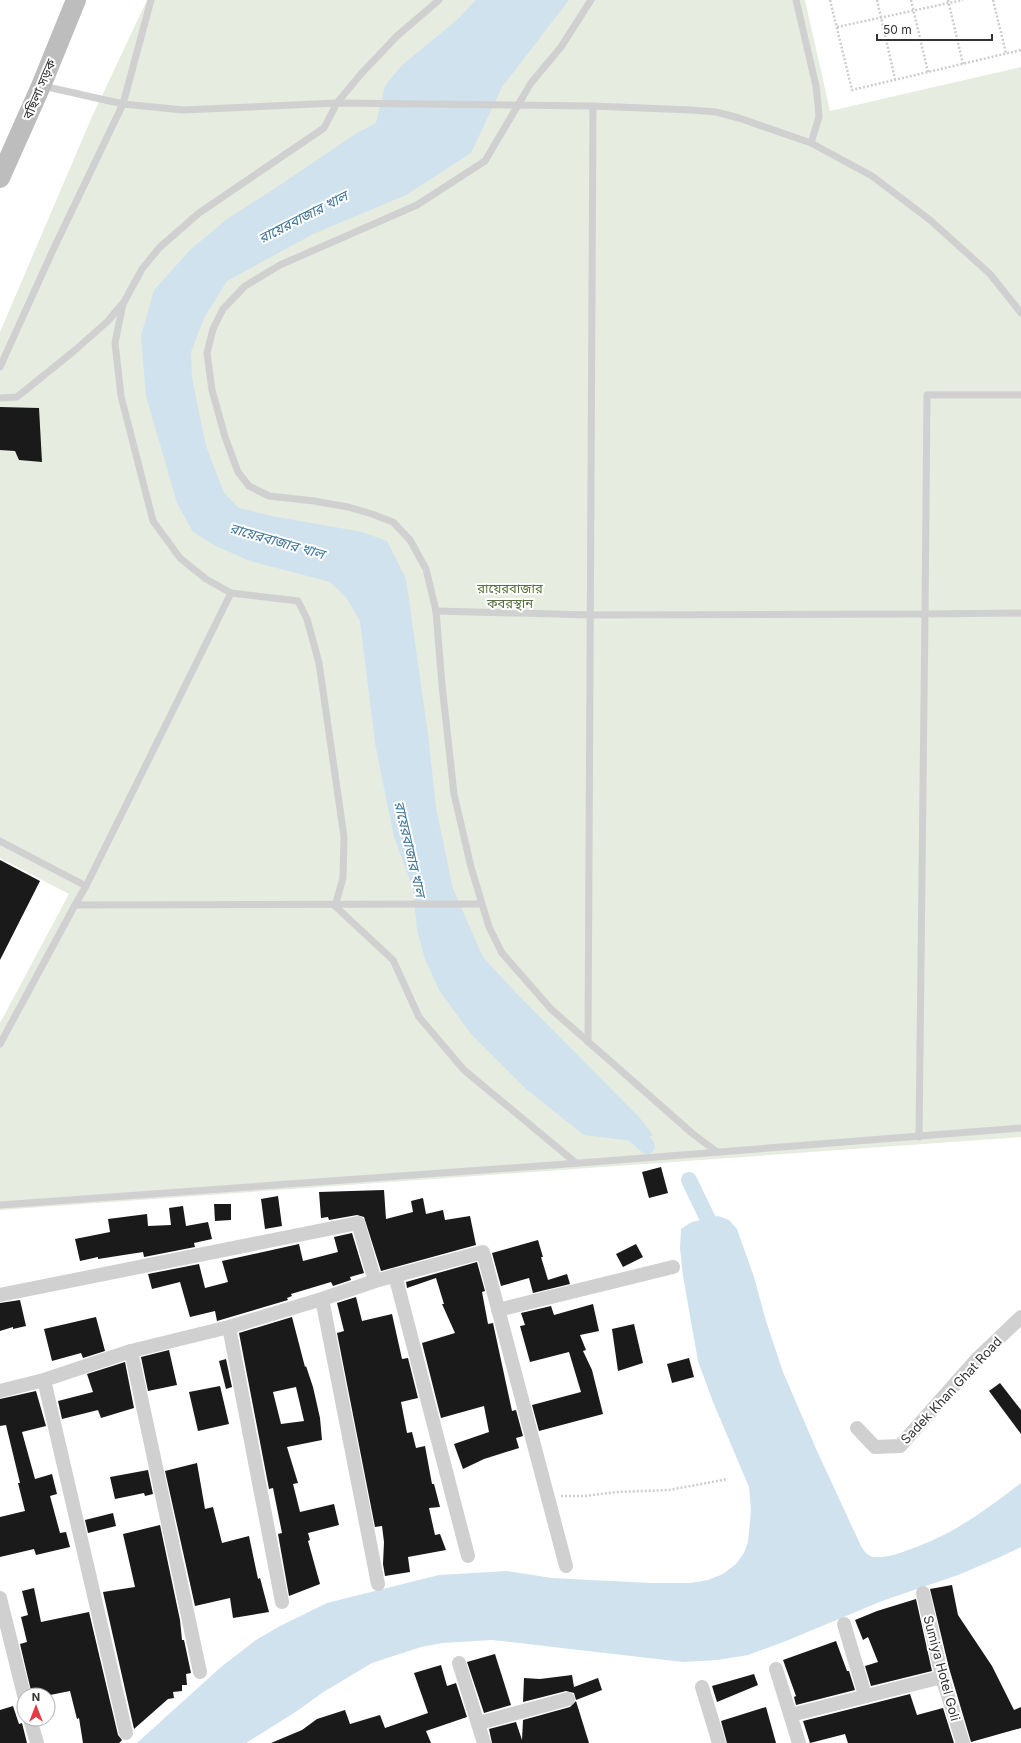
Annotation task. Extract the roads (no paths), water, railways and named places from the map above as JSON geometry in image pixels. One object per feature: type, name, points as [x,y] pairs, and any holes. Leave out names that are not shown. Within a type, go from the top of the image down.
[{"type":"main road","name":"বছিলা সড়ক","points":[[0,178],[41,86],[76,0]]},
{"type":"street","points":[[0,1295],[358,1223],[375,1281]]},
{"type":"street","points":[[0,1391],[44,1380],[131,1351],[229,1327],[395,1275],[483,1252],[566,1566]]},
{"type":"street","points":[[498,1310],[673,1267]]},
{"type":"street","points":[[395,1275],[468,1556]]},
{"type":"street","points":[[322,1299],[378,1584]]},
{"type":"street","name":"Sadek Khan Ghat Road","points":[[857,1428],[875,1447],[900,1446],[978,1358],[1021,1317]]},
{"type":"street","points":[[229,1327],[282,1602]]},
{"type":"street","points":[[131,1351],[200,1672]]},
{"type":"street","points":[[44,1380],[126,1734]]},
{"type":"street","name":"Sumiya Hotel Goli","points":[[923,1593],[942,1677],[963,1743]]},
{"type":"street","points":[[0,1598],[22,1687]]},
{"type":"street","points":[[844,1624],[865,1695]]},
{"type":"street","points":[[459,1663],[484,1743]]},
{"type":"street","points":[[776,1669],[799,1743]]},
{"type":"street","points":[[791,1715],[865,1695],[942,1677]]},
{"type":"street","points":[[702,1687],[719,1743]]},
{"type":"street","points":[[479,1723],[568,1699]]},
{"type":"street","points":[[33,1727],[38,1743]]},
{"type":"lane","points":[[0,367],[52,250],[123,104],[151,0]]},
{"type":"lane","points":[[0,398],[17,397],[74,351],[108,321],[123,304],[142,269],[159,248],[199,213],[324,128],[337,103],[360,75],[397,36],[439,0]]},
{"type":"lane","points":[[591,0],[561,47],[531,83],[519,106],[485,161],[417,205],[280,265],[245,286],[223,310],[213,329],[207,353],[212,390],[225,436],[238,472],[249,486],[269,496],[314,501],[348,507],[393,522],[410,540],[426,569],[436,611],[442,685],[454,794],[481,904],[489,927],[502,953],[551,1009],[694,1134],[717,1152]]},
{"type":"lane","points":[[796,0],[816,86],[818,104],[819,117],[811,143]]},
{"type":"lane","points":[[41,86],[123,104],[182,110],[360,103],[593,106],[716,112],[762,125],[811,143],[872,176],[930,220],[990,274],[1021,313]]},
{"type":"lane","points":[[588,1042],[593,106]]},
{"type":"lane","points":[[123,304],[115,343],[121,396],[154,521],[180,558],[206,579],[231,593],[298,601],[307,619],[319,663],[344,837],[343,878],[335,906]]},
{"type":"lane","points":[[919,1137],[927,394],[1021,395]]},
{"type":"lane","points":[[0,1044],[86,886],[231,593]]},
{"type":"lane","points":[[436,611],[591,615],[1021,613]]},
{"type":"lane","points":[[0,842],[86,886]]},
{"type":"lane","points":[[75,905],[335,906],[383,903],[481,904]]},
{"type":"lane","points":[[335,906],[393,960],[419,1016],[464,1070],[576,1163]]},
{"type":"lane","points":[[0,1205],[576,1163],[1021,1128]]},
{"type":"water","points":[[476,0],[569,0],[502,87],[471,153],[406,195],[313,234],[227,281],[204,318],[191,352],[192,378],[206,446],[224,493],[239,508],[272,516],[362,532],[387,541],[406,579],[428,734],[436,808],[453,889],[483,957],[517,994],[639,1117],[653,1135],[641,1142],[584,1135],[526,1089],[471,1034],[439,990],[425,959],[417,930],[413,888],[394,837],[375,743],[360,621],[346,597],[330,582],[250,561],[216,546],[193,532],[177,503],[146,396],[141,336],[154,290],[191,249],[227,219],[357,133],[376,123],[385,86],[401,66],[458,19]]},
{"type":"water","points":[[718,1216],[729,1220],[737,1229],[754,1277],[766,1321],[783,1372],[817,1451],[865,1552],[873,1557],[883,1557],[900,1553],[925,1544],[968,1521],[1021,1483],[1021,1547],[958,1575],[882,1601],[786,1641],[748,1655],[718,1660],[683,1662],[492,1640],[443,1643],[421,1647],[372,1663],[325,1691],[294,1713],[246,1743],[137,1743],[221,1667],[256,1640],[280,1626],[327,1603],[439,1575],[507,1571],[552,1578],[650,1583],[690,1583],[708,1580],[723,1574],[736,1564],[744,1553],[748,1542],[751,1510],[749,1487],[713,1402],[698,1361],[683,1276],[680,1248],[681,1229],[692,1222]]},
{"type":"waterway","name":"রায়েরবাজার খাল","points":[[626,1127],[647,1146]]},
{"type":"waterway","points":[[689,1180],[717,1238]]},
{"type":"park label","name":"রায়েরবাজার কবরস্থান","points":[[510,596]]}]
